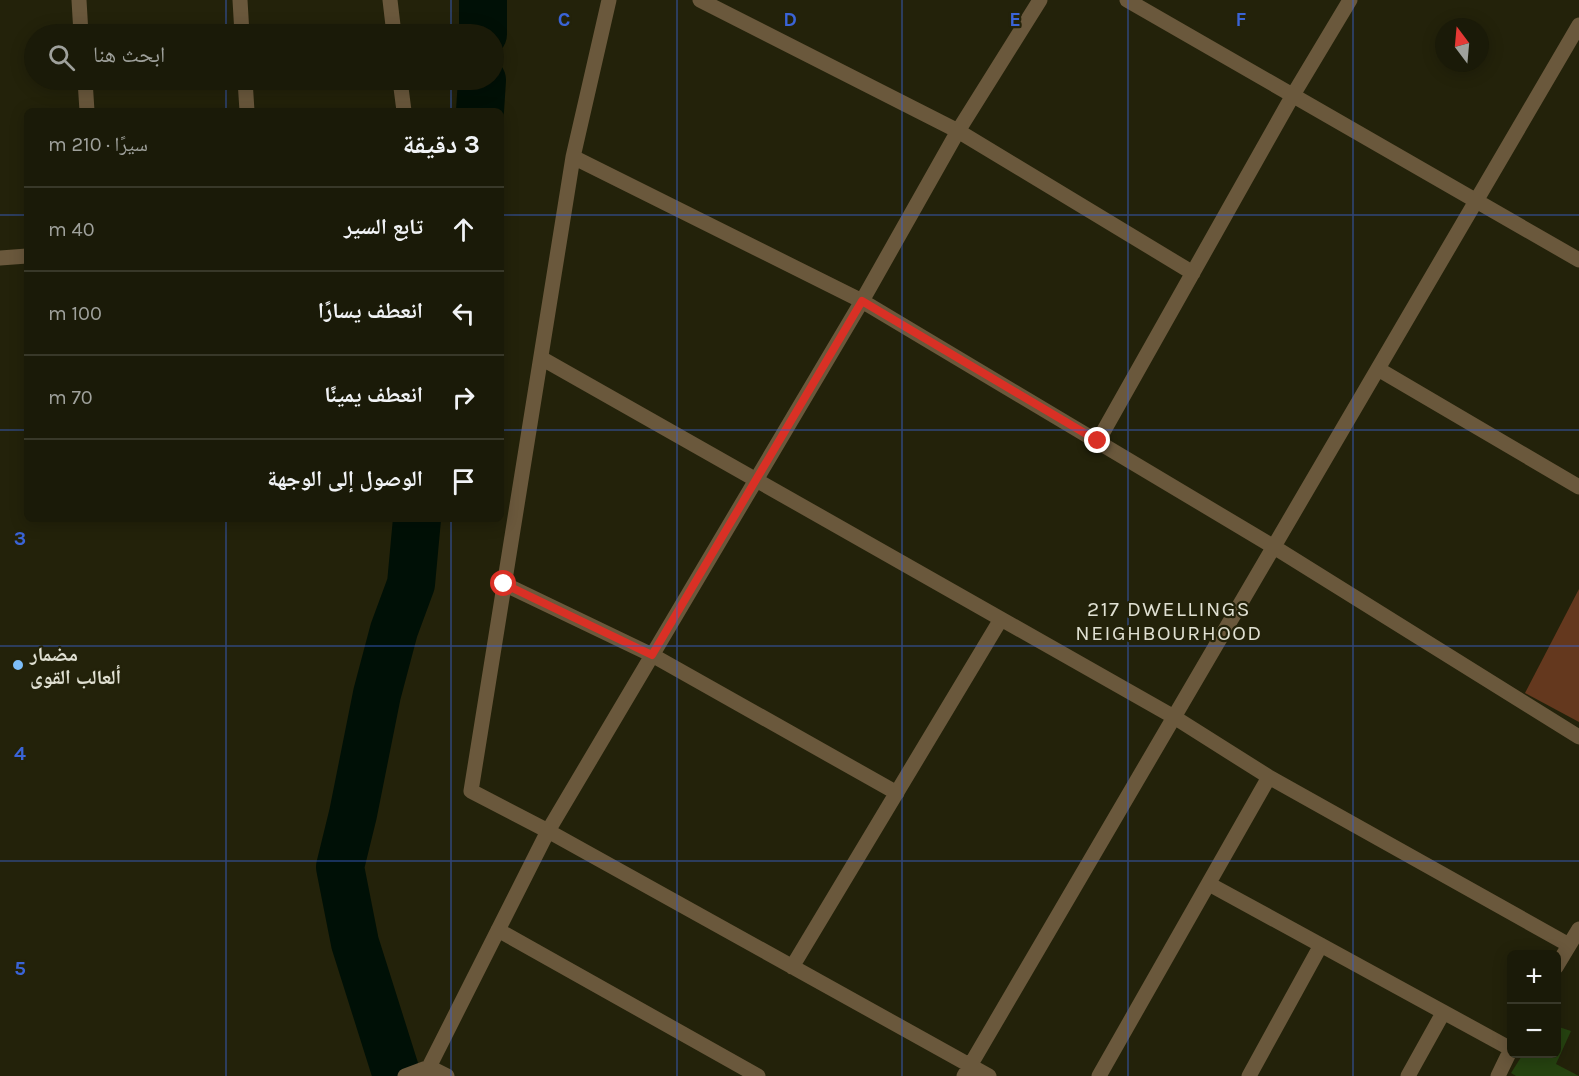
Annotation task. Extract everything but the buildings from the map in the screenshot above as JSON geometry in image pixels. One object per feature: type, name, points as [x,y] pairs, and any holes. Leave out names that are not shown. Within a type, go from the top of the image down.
[{"type":"street","points":[[79,0],[80,24]]},
{"type":"street","points":[[240,0],[241,24]]},
{"type":"street","points":[[390,0],[393,24]]},
{"type":"street","points":[[609,0],[573,157],[471,791],[548,831],[792,967],[967,1071],[988,1076]]},
{"type":"street","points":[[700,0],[958,131],[1193,273]]},
{"type":"street","points":[[405,1076],[428,1067],[548,831],[862,301],[958,131],[1040,0]]},
{"type":"street","points":[[1127,0],[1579,260]]},
{"type":"street","points":[[1098,441],[1293,95],[1350,0]]},
{"type":"street","points":[[967,1071],[1477,200],[1575,41],[1579,25]]},
{"type":"street","points":[[86,90],[87,108]]},
{"type":"street","points":[[246,90],[247,108]]},
{"type":"street","points":[[401,90],[404,108]]},
{"type":"street","points":[[573,157],[862,301],[1274,547],[1579,737]]},
{"type":"street","points":[[0,258],[24,256]]},
{"type":"street","points":[[541,358],[1174,717],[1269,777],[1569,945]]},
{"type":"street","points":[[1378,369],[1579,488]]},
{"type":"street","points":[[504,584],[652,655],[897,793]]},
{"type":"street","points":[[792,967],[1001,619]]},
{"type":"street","points":[[1099,1076],[1269,777]]},
{"type":"street","points":[[1209,884],[1507,1046]]},
{"type":"street","points":[[1561,960],[1579,929]]},
{"type":"street","points":[[498,930],[758,1076]]},
{"type":"street","points":[[1250,1076],[1321,945]]},
{"type":"street","points":[[1408,1076],[1443,1013]]},
{"type":"street","points":[[1498,1076],[1507,1057]]},
{"type":"street","points":[[428,1067],[447,1076]]},
{"type":"shaded area","points":[[1579,589],[1579,722],[1525,693]]},
{"type":"waterway","points":[[483,0],[483,24]]},
{"type":"waterway","points":[[480,108],[481,90]]},
{"type":"waterway","points":[[397,1076],[355,943],[340,867],[377,694],[394,630],[411,584],[417,522]]},
{"type":"place","name":"مضمار ألعالب القوى","points":[[18,665]]},
{"type":"district","name":"217 DWELLINGS NEIGHBOURHOOD","points":[[1169,621]]},
{"type":"route","points":[[504,584],[652,655],[862,301],[1098,441]]}]
